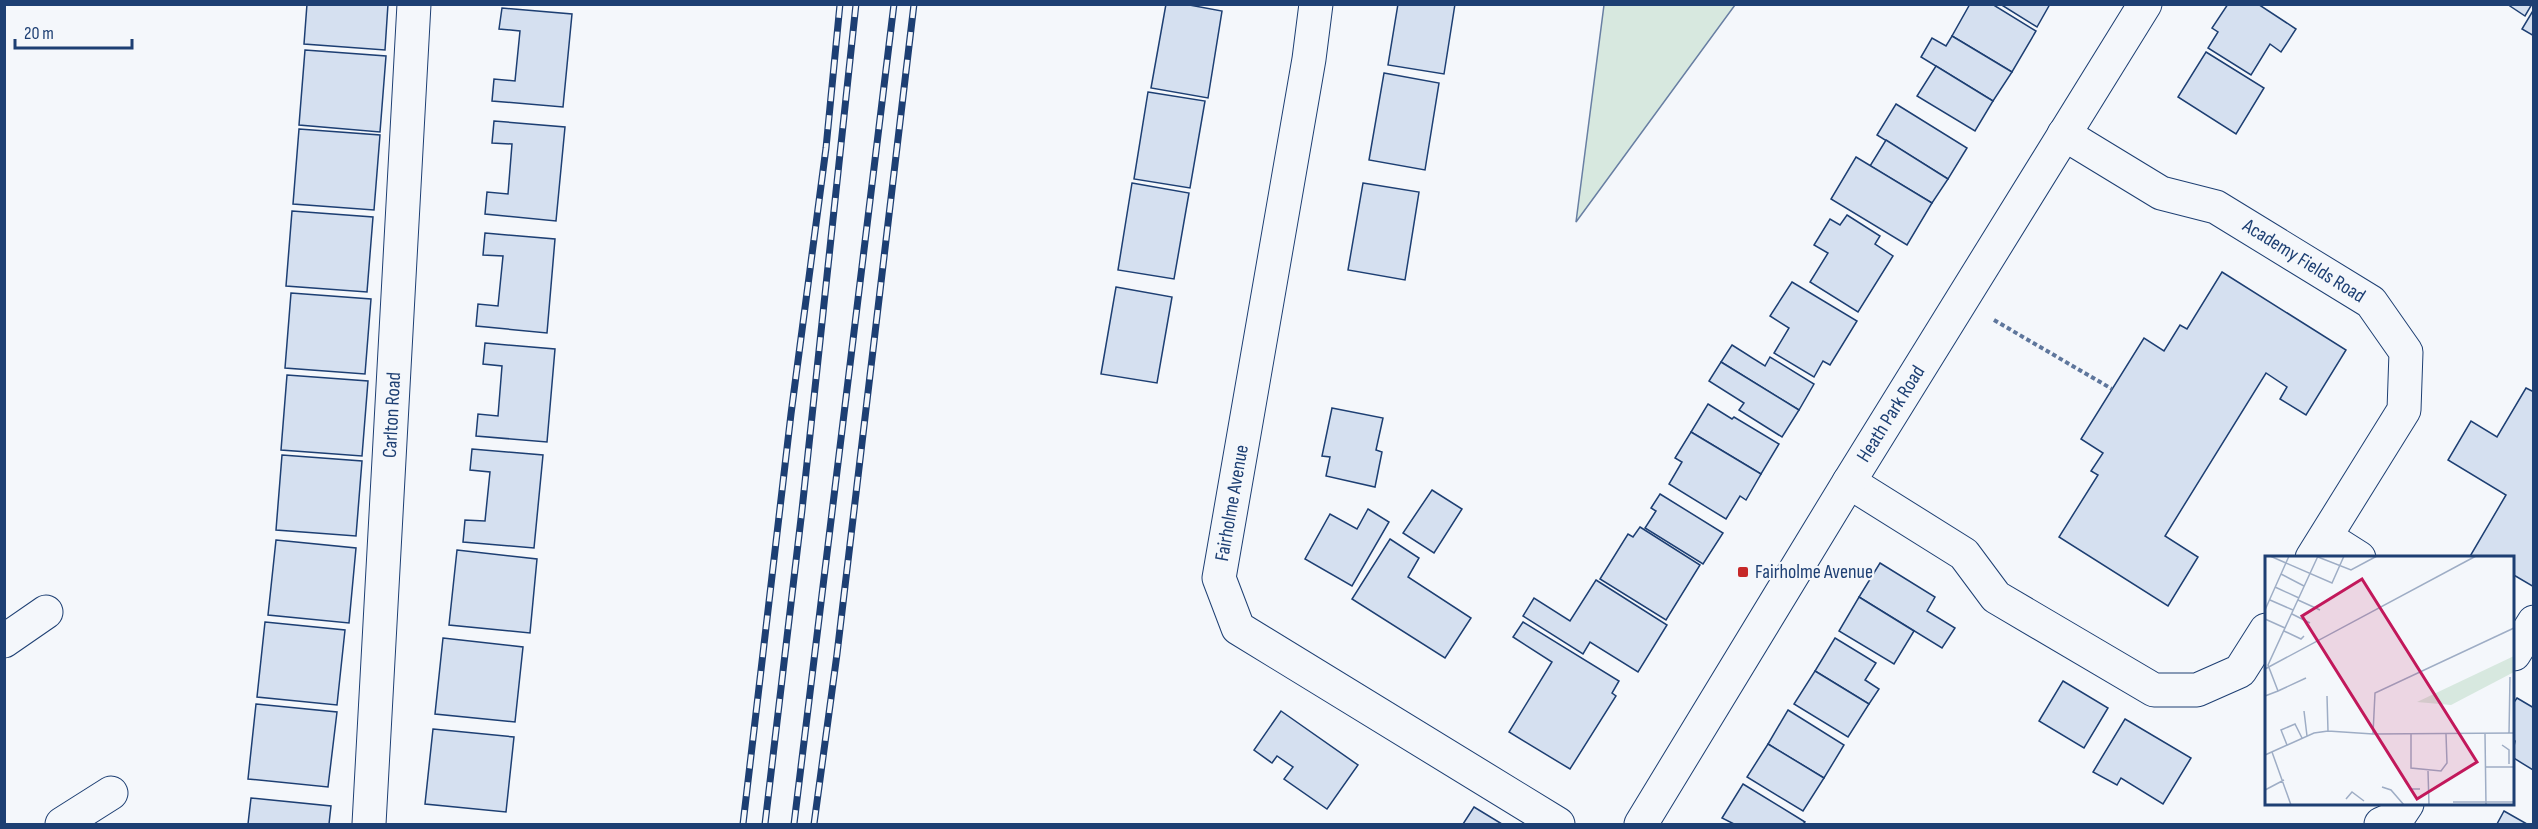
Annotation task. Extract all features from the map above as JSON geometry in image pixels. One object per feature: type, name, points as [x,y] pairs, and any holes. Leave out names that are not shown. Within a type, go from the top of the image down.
[{"type":"street","name":"Carlton Road","points":[[369,825],[414,4]]},
{"type":"street","name":"Fairholme Avenue","points":[[1316,4],[1309,59],[1219,578],[1238,628],[1558,825]]},
{"type":"street","name":"Heath Park Road","points":[[1641,825],[1849,482],[2145,4]]},
{"type":"street","name":"Academy Fields Road","points":[[2064,134],[2161,193],[2216,207],[2371,302],[2406,352],[2404,411],[2319,547],[2353,556]]},
{"type":"street","points":[[1849,482],[1964,554],[1996,597],[2154,690],[2197,690],[2240,671],[2265,632]]},
{"type":"street","points":[[4,641],[46,612]]},
{"type":"street","points":[[2520,657],[2534,622]]},
{"type":"street","points":[[62,825],[111,793]]},
{"type":"street","points":[[2381,825],[2399,816],[2406,805]]},
{"type":"path","points":[[1961,301],[2112,389]]},
{"type":"shaded area","points":[[1604,5],[1735,5],[1576,222]]},
{"type":"building","points":[[307,4],[388,4],[385,50],[304,44]]},
{"type":"building","points":[[1166,4],[1184,4],[1222,11],[1208,98],[1151,88]]},
{"type":"building","points":[[1398,4],[1455,4],[1444,74],[1388,65]]},
{"type":"building","points":[[1970,4],[1992,4],[2036,31],[2012,72],[1952,36]]},
{"type":"building","points":[[2000,4],[2050,4],[2037,27]]},
{"type":"building","points":[[2228,4],[2258,4],[2296,29],[2281,52],[2270,44],[2251,75],[2208,48],[2218,32],[2212,28]]},
{"type":"building","points":[[2507,4],[2532,4],[2525,16]]},
{"type":"building","points":[[502,8],[572,14],[563,107],[492,101],[494,79],[515,81],[520,31],[499,29]]},
{"type":"building","points":[[2534,9],[2534,36],[2522,29]]},
{"type":"building","points":[[1952,36],[2012,72],[1993,101],[1921,57],[1932,38],[1946,46]]},
{"type":"building","points":[[305,50],[386,56],[380,132],[299,125]]},
{"type":"building","points":[[2206,52],[2264,88],[2236,134],[2178,97]]},
{"type":"building","points":[[1936,66],[1993,101],[1975,131],[1917,96]]},
{"type":"building","points":[[1384,73],[1439,83],[1425,170],[1369,160]]},
{"type":"building","points":[[1148,92],[1205,101],[1190,188],[1134,179]]},
{"type":"building","points":[[1896,104],[1967,148],[1948,179],[1877,135]]},
{"type":"building","points":[[494,121],[565,127],[556,221],[485,214],[487,192],[508,194],[512,144],[492,143]]},
{"type":"building","points":[[299,129],[380,135],[374,210],[293,204]]},
{"type":"building","points":[[1886,140],[1948,179],[1932,203],[1870,166]]},
{"type":"building","points":[[1856,157],[1932,203],[1907,245],[1831,199]]},
{"type":"building","points":[[1132,183],[1189,193],[1174,279],[1118,270]]},
{"type":"building","points":[[1363,183],[1419,192],[1405,280],[1348,270]]},
{"type":"building","points":[[292,211],[373,217],[367,292],[286,286]]},
{"type":"building","points":[[1847,215],[1880,236],[1875,244],[1893,256],[1858,312],[1810,282],[1828,253],[1814,245],[1830,219],[1840,225]]},
{"type":"building","points":[[485,233],[555,239],[547,333],[476,326],[478,304],[498,306],[503,256],[483,255]]},
{"type":"building","points":[[2222,272],[2346,350],[2306,415],[2280,399],[2287,387],[2266,373],[2165,536],[2198,557],[2168,606],[2059,537],[2098,475],[2091,471],[2103,453],[2081,439],[2144,338],[2164,351],[2180,325],[2187,329]]},
{"type":"building","points":[[1792,282],[1857,321],[1830,365],[1823,361],[1814,377],[1774,353],[1789,328],[1770,316]]},
{"type":"building","points":[[1116,287],[1172,297],[1157,383],[1101,374]]},
{"type":"building","points":[[291,293],[371,299],[365,374],[285,368]]},
{"type":"building","points":[[485,343],[555,349],[547,442],[476,436],[478,414],[498,416],[502,366],[483,364]]},
{"type":"building","points":[[1732,345],[1765,366],[1770,357],[1814,384],[1799,410],[1721,362]]},
{"type":"building","points":[[1721,362],[1799,410],[1782,437],[1739,410],[1744,403],[1709,381]]},
{"type":"building","points":[[287,375],[368,381],[362,456],[281,450]]},
{"type":"building","points":[[2526,388],[2534,392],[2534,587],[2514,575],[2514,556],[2470,556],[2506,495],[2448,460],[2471,421],[2497,437]]},
{"type":"building","points":[[1708,404],[1779,444],[1761,474],[1691,432]]},
{"type":"building","points":[[1332,408],[1383,418],[1376,450],[1382,452],[1375,487],[1326,476],[1330,457],[1322,456]]},
{"type":"building","points":[[1691,432],[1761,474],[1746,500],[1740,496],[1726,519],[1669,484],[1682,462],[1675,458]]},
{"type":"building","points":[[472,449],[543,455],[534,548],[463,542],[465,520],[485,521],[490,472],[470,470]]},
{"type":"building","points":[[282,455],[362,461],[356,536],[276,530]]},
{"type":"building","points":[[1432,490],[1462,509],[1434,553],[1403,533]]},
{"type":"building","points":[[1660,494],[1723,533],[1703,564],[1645,528],[1656,511],[1651,508]]},
{"type":"building","points":[[1368,509],[1389,522],[1352,586],[1305,559],[1330,514],[1357,529]]},
{"type":"building","points":[[1640,527],[1700,565],[1666,620],[1600,579],[1628,534],[1633,537]]},
{"type":"building","points":[[1390,539],[1419,558],[1408,577],[1471,618],[1445,658],[1352,599]]},
{"type":"building","points":[[276,540],[356,548],[349,623],[268,615]]},
{"type":"building","points":[[457,550],[537,559],[530,633],[449,625]]},
{"type":"building","points":[[1880,563],[1935,597],[1927,611],[1955,628],[1942,648],[1859,597]]},
{"type":"building","points":[[1596,580],[1667,625],[1638,672],[1590,642],[1583,654],[1523,616],[1534,598],[1570,621]]},
{"type":"building","points":[[1859,597],[1914,631],[1894,664],[1839,631]]},
{"type":"building","points":[[265,622],[345,630],[337,705],[257,697]]},
{"type":"building","points":[[1523,622],[1619,681],[1612,693],[1616,696],[1570,769],[1509,732],[1552,662],[1513,637]]},
{"type":"building","points":[[443,638],[523,647],[515,722],[435,714]]},
{"type":"building","points":[[1835,638],[1876,663],[1865,680],[1879,689],[1869,704],[1815,671]]},
{"type":"building","points":[[1815,671],[1869,704],[1848,737],[1794,704]]},
{"type":"building","points":[[2063,681],[2108,708],[2084,748],[2039,721]]},
{"type":"building","points":[[2517,698],[2534,708],[2533,770],[2514,758],[2514,702]]},
{"type":"building","points":[[256,704],[337,712],[328,787],[248,779]]},
{"type":"building","points":[[1788,710],[1844,745],[1824,778],[1768,744]]},
{"type":"building","points":[[1281,711],[1358,765],[1327,809],[1284,779],[1293,767],[1277,756],[1272,763],[1254,750]]},
{"type":"building","points":[[2125,719],[2191,758],[2163,804],[2121,778],[2117,785],[2093,772]]},
{"type":"building","points":[[433,729],[514,737],[506,812],[425,804]]},
{"type":"building","points":[[1768,744],[1824,778],[1803,811],[1747,777]]},
{"type":"building","points":[[1743,784],[1805,822],[1803,824],[1734,824],[1722,818]]},
{"type":"building","points":[[251,798],[331,806],[329,824],[248,824]]},
{"type":"building","points":[[1474,807],[1502,824],[1463,824]]},
{"type":"building","points":[[2504,811],[2527,824],[2497,824]]},
{"type":"railway","points":[[743,824],[791,414],[826,148],[840,4]]},
{"type":"railway","points":[[765,824],[802,510],[856,4]]},
{"type":"railway","points":[[794,824],[894,4]]},
{"type":"railway","points":[[814,824],[837,654],[914,4]]},
{"type":"place","name":"Fairholme Avenue","points":[[1743,572]]}]
